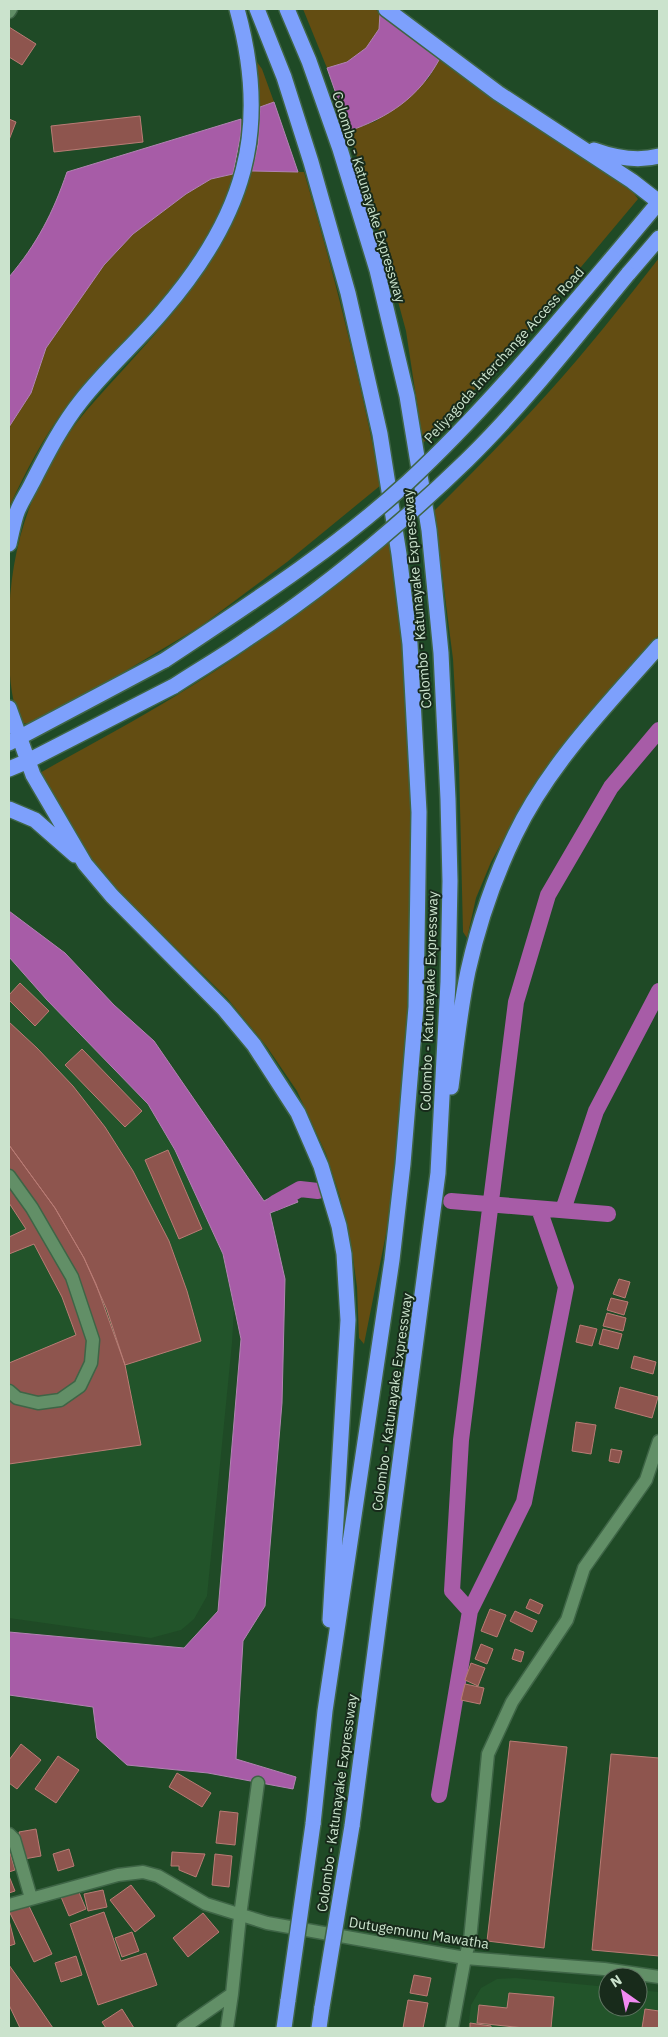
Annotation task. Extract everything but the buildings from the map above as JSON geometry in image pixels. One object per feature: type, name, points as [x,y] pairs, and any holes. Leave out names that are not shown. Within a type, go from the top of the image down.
[{"type":"highway","points":[[9,544],[16,513],[46,456],[80,401],[162,312],[192,274],[219,233],[238,188],[252,131],[248,55],[237,9]]},
{"type":"highway","name":"Colombo - Katunayake Expressway","points":[[256,9],[284,77],[311,162],[348,294],[380,434],[399,554],[410,644],[419,812],[416,1007],[402,1173],[392,1260],[326,1711],[313,1824],[284,2028]]},
{"type":"highway","name":"Colombo - Katunayake Expressway","points":[[287,9],[309,61],[340,150],[377,270],[407,396],[429,530],[441,653],[450,881],[448,982],[438,1173],[352,1826],[319,2028]]},
{"type":"highway","points":[[387,9],[446,55],[659,202]]},
{"type":"highway","points":[[561,135],[588,148],[611,156],[647,160],[659,156]]},
{"type":"highway","name":"Peliyagoda Interchange Access Road","points":[[14,741],[165,660],[301,568],[407,483],[453,439],[493,395],[659,202]]},
{"type":"highway","points":[[9,769],[174,686],[248,639],[326,582],[408,514],[468,459],[530,393],[659,238]]},
{"type":"highway","points":[[438,1173],[468,971],[485,909],[515,834],[551,775],[584,732],[659,646]]},
{"type":"highway","points":[[9,708],[14,741],[28,761],[33,775],[85,864]]},
{"type":"highway","points":[[9,809],[35,820],[85,864],[112,896],[224,1008],[254,1045],[298,1112],[322,1166],[344,1254],[348,1320],[326,1711]]},
{"type":"street","points":[[9,1176],[32,1208],[72,1277],[93,1340],[92,1363],[80,1386],[60,1400],[38,1403],[17,1398],[9,1391]]},
{"type":"street","points":[[452,2028],[470,1940],[488,1754],[512,1702],[567,1620],[584,1568],[646,1480],[659,1441]]},
{"type":"street","points":[[227,2028],[258,1783]]},
{"type":"street","points":[[9,1834],[14,1839],[31,1898]]},
{"type":"street","name":"Dutugemunu Mawatha","points":[[9,1905],[118,1875],[143,1872],[158,1876],[206,1904],[266,1923],[465,1958],[604,1969],[659,1977]]},
{"type":"street","points":[[183,2028],[232,1994]]},
{"type":"shaded area","points":[[303,9],[375,9],[380,13],[379,29],[366,48],[347,62],[327,68]]},
{"type":"shaded area","points":[[380,13],[439,60],[422,85],[401,104],[377,119],[349,131],[327,68],[347,62],[366,48],[379,29]]},
{"type":"shaded area","points":[[439,60],[633,192],[638,199],[560,293],[479,384],[423,443],[406,331],[376,220],[349,131],[376,121],[428,79]]},
{"type":"shaded area","points":[[257,62],[262,69],[274,102],[260,107]]},
{"type":"shaded area","points":[[274,102],[298,172],[252,171],[258,144],[260,107]]},
{"type":"shaded area","points":[[241,119],[241,133],[233,174],[211,179],[186,194],[133,234],[104,265],[46,348],[31,393],[9,427],[9,277],[43,228],[67,172]]},
{"type":"shaded area","points":[[252,171],[304,172],[346,327],[381,485],[287,562],[201,626],[77,700],[30,724],[20,723],[13,699],[10,675],[10,596],[14,567],[28,511],[52,459],[68,435],[86,411],[160,329],[205,269],[223,238]]},
{"type":"shaded area","points":[[233,174],[222,208],[206,240],[186,270],[90,378],[58,418],[28,468],[9,507],[9,427],[31,393],[46,348],[73,306],[104,265],[133,234],[186,194],[211,179]]},
{"type":"shaded area","points":[[659,258],[659,635],[577,729],[536,781],[491,862],[476,898],[467,938],[463,932],[459,765],[453,659],[434,511],[506,438],[562,377],[605,327]]},
{"type":"shaded area","points":[[392,538],[411,750],[413,915],[405,1083],[389,1219],[364,1344],[359,1338],[357,1287],[340,1197],[326,1154],[297,1091],[267,1047],[227,998],[94,868],[38,774],[160,705],[233,659],[314,601]]},
{"type":"shaded area","points":[[9,911],[65,953],[114,1005],[154,1041],[264,1201],[290,1187],[298,1202],[270,1213],[285,1279],[282,1403],[265,1606],[243,1641],[236,1759],[296,1777],[293,1789],[208,1773],[127,1765],[97,1738],[93,1707],[9,1695],[9,1632],[184,1648],[218,1611],[241,1339],[223,1254],[175,1150],[148,1104],[47,1000],[9,957]]},
{"type":"shaded area","points":[[9,957],[47,1000],[148,1104],[175,1150],[223,1254],[234,1308],[207,1596],[194,1619],[181,1630],[151,1638],[9,1618]]},
{"type":"shaded area","points":[[515,1978],[598,1986],[598,2017],[648,2017],[648,1991],[659,1992],[659,2028],[468,2028],[471,2005],[481,1988],[497,1979]]},
{"type":"waterway","points":[[470,1611],[452,1591],[461,1440],[516,1002],[548,895],[611,787],[659,730]]},
{"type":"waterway","points":[[563,1210],[596,1111],[659,991]]},
{"type":"waterway","points":[[275,1203],[300,1189],[318,1191]]},
{"type":"waterway","points":[[451,1201],[608,1214]]},
{"type":"waterway","points":[[439,1795],[470,1611],[524,1502],[566,1287],[539,1209]]}]
